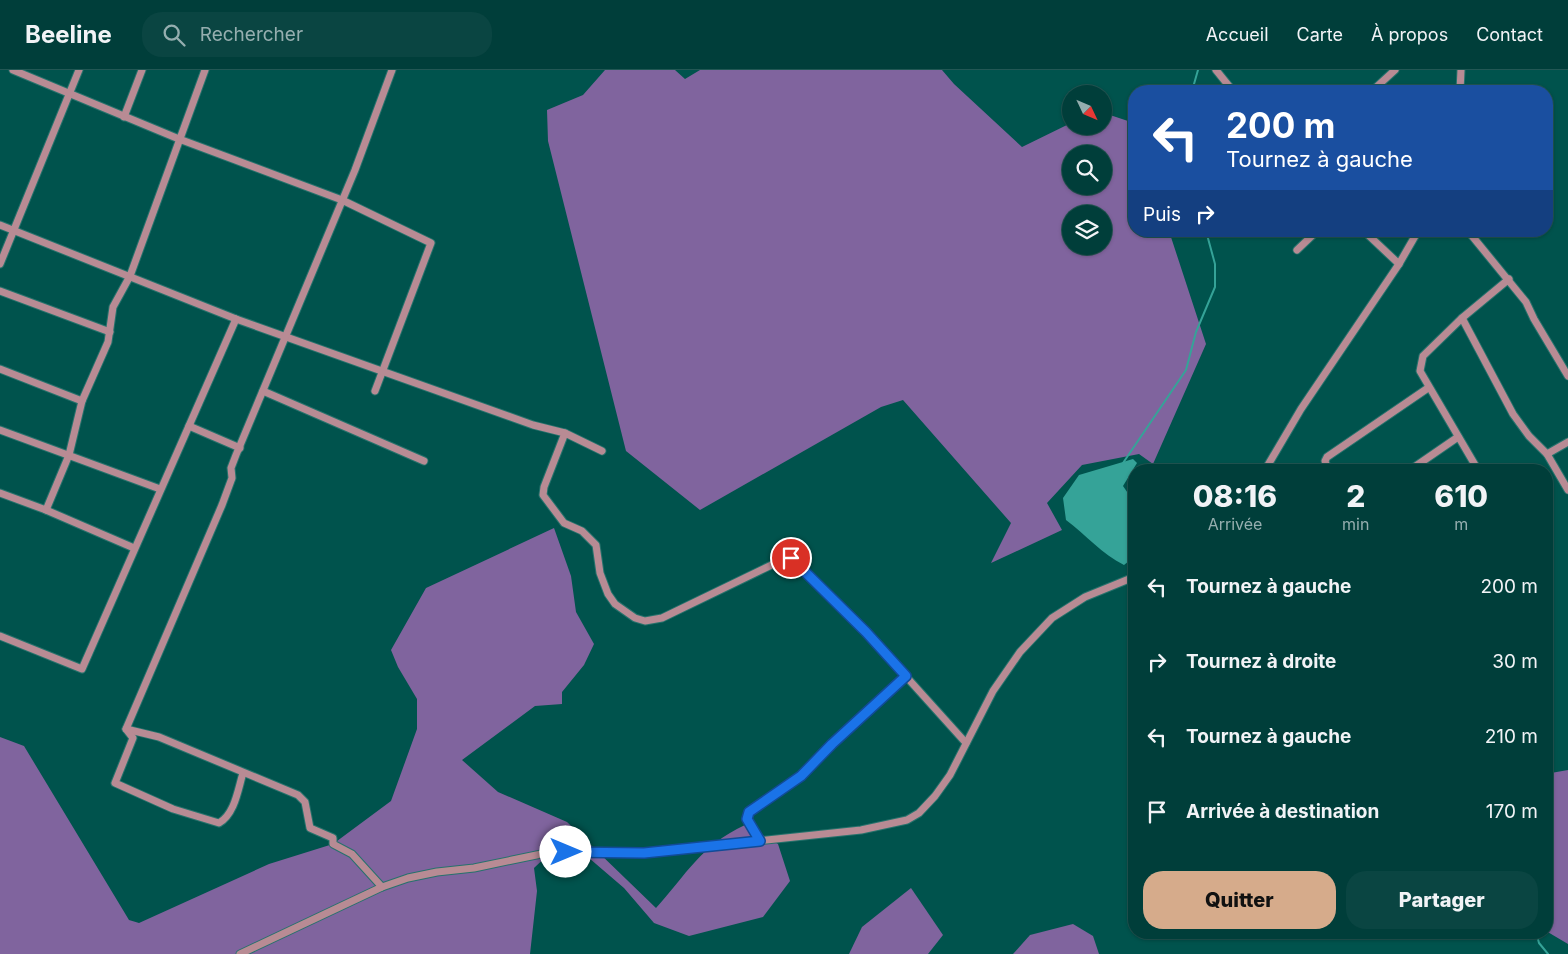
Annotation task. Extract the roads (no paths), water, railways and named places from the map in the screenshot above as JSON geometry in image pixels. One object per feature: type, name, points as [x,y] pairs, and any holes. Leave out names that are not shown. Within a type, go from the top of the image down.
[{"type":"street","points":[[14,70],[179,139],[342,200],[431,243],[384,372],[375,391]]},
{"type":"street","points":[[0,264],[79,70]]},
{"type":"street","points":[[124,117],[142,70]]},
{"type":"street","points":[[46,510],[69,455],[82,401],[108,342],[113,307],[130,276],[205,70]]},
{"type":"street","points":[[126,729],[222,504],[232,478],[231,468],[342,200],[392,70]]},
{"type":"street","points":[[1216,70],[1229,85]]},
{"type":"street","points":[[1379,85],[1395,70]]},
{"type":"street","points":[[1460,85],[1461,70]]},
{"type":"street","points":[[0,225],[236,319],[533,425],[565,433],[602,451]]},
{"type":"street","points":[[1297,250],[1310,237]]},
{"type":"street","points":[[1370,237],[1399,264]]},
{"type":"street","points":[[1269,464],[1301,409],[1399,264],[1415,237]]},
{"type":"street","points":[[1473,237],[1526,302],[1534,319],[1568,374]]},
{"type":"street","points":[[1474,464],[1428,388],[1420,371],[1423,356],[1462,318],[1509,279]]},
{"type":"street","points":[[0,291],[110,332]]},
{"type":"street","points":[[1462,318],[1513,414],[1529,436],[1547,454],[1553,464]]},
{"type":"street","points":[[0,636],[82,669],[236,319]]},
{"type":"street","points":[[0,370],[82,401]]},
{"type":"street","points":[[1326,464],[1327,457],[1428,388]]},
{"type":"street","points":[[263,391],[424,461]]},
{"type":"street","points":[[189,426],[240,448]]},
{"type":"street","points":[[0,430],[160,489]]},
{"type":"street","points":[[565,433],[544,487],[544,499],[564,523],[582,531],[596,545],[600,573],[608,594],[625,613],[645,621],[662,618],[740,579],[786,558],[791,558],[866,632],[966,743]]},
{"type":"street","points":[[1419,464],[1458,437]]},
{"type":"street","points":[[1547,454],[1568,442]]},
{"type":"street","points":[[1553,464],[1568,490]]},
{"type":"street","points":[[0,493],[46,510],[134,548]]},
{"type":"street","points":[[240,954],[382,887],[408,878],[518,860],[551,852],[644,853],[880,828],[907,820],[919,813],[935,796],[950,775],[993,690],[1020,652],[1052,618],[1085,597],[1128,579]]},
{"type":"street","points":[[760,841],[747,819],[749,812],[801,776],[832,744],[906,676]]},
{"type":"street","points":[[126,729],[159,736],[302,799],[310,828],[333,838],[333,844],[352,854],[382,887]]},
{"type":"street","points":[[126,729],[133,738],[115,783],[173,809],[220,822],[229,815],[243,773]]},
{"type":"waterway","points":[[1194,85],[1198,70]]},
{"type":"waterway","points":[[1123,463],[1186,370],[1196,332],[1215,287],[1215,264],[1208,237]]},
{"type":"waterway","points":[[1538,939],[1548,954]]}]
